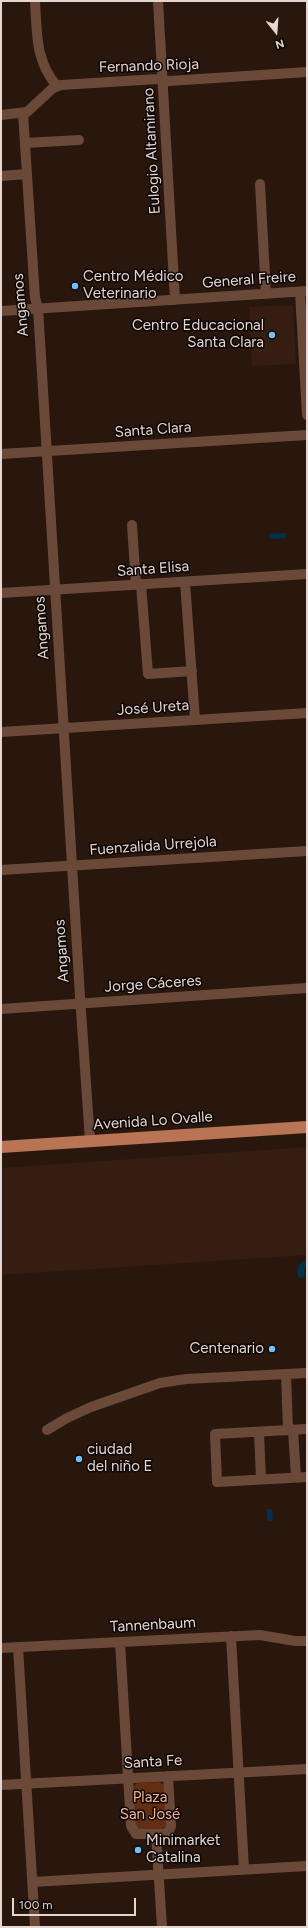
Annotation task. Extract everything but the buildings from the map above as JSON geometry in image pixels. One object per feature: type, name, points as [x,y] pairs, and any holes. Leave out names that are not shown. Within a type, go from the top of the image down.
[{"type":"main road","name":"Avenida Lo Ovalle","points":[[1,1147],[307,1127]]},
{"type":"street","points":[[1,114],[23,113],[31,109],[57,86],[47,74],[40,58],[35,1]]},
{"type":"street","name":"Eulogio Altamirano","points":[[158,1],[175,300]]},
{"type":"street","name":"Fernando Rioja","points":[[57,86],[158,79],[168,81],[307,72]]},
{"type":"street","name":"Angamos","points":[[23,113],[35,298],[38,308],[54,590],[90,1141]]},
{"type":"street","points":[[25,143],[79,140]]},
{"type":"street","points":[[1,176],[27,174]]},
{"type":"street","points":[[260,184],[266,294]]},
{"type":"street","points":[[303,291],[307,415]]},
{"type":"street","name":"General Freire","points":[[1,311],[303,291]]},
{"type":"street","name":"Santa Clara","points":[[1,454],[307,435]]},
{"type":"street","points":[[132,525],[148,674],[192,671]]},
{"type":"street","name":"Santa Elisa","points":[[1,593],[307,574]]},
{"type":"street","points":[[185,582],[195,720]]},
{"type":"street","name":"José Ureta","points":[[1,732],[307,713]]},
{"type":"street","name":"Fuenzalida Urrejola","points":[[1,870],[307,851]]},
{"type":"street","name":"Jorge Cáceres","points":[[1,1009],[307,988]]},
{"type":"street","points":[[47,1430],[67,1418],[91,1407],[160,1383],[186,1380],[307,1374]]},
{"type":"street","points":[[286,1375],[296,1477]]},
{"type":"street","points":[[307,1429],[215,1434],[217,1482],[307,1477]]},
{"type":"street","points":[[259,1432],[261,1479]]},
{"type":"street","name":"Tannenbaum","points":[[1,1648],[266,1635],[294,1641],[307,1641]]},
{"type":"street","points":[[231,1636],[244,1869]]},
{"type":"street","points":[[120,1642],[132,1829],[138,1834],[167,1833],[171,1828],[168,1776]]},
{"type":"street","points":[[18,1647],[35,1927]]},
{"type":"street","name":"Santa Fe","points":[[1,1785],[307,1769]]},
{"type":"street","points":[[156,1834],[162,1927]]},
{"type":"street","points":[[32,1882],[307,1866]]},
{"type":"shaded area","name":"Centro Educacional Santa Clara","points":[[293,305],[296,364],[252,366],[249,307]]},
{"type":"shaded area","points":[[307,1147],[307,1255],[1,1275],[1,1168]]},
{"type":"green space","name":"Plaza San José","points":[[160,1782],[164,1785],[166,1826],[162,1829],[140,1830],[136,1826],[134,1786],[137,1783]]},
{"type":"water","points":[[285,533],[285,538],[270,539],[269,534]]},
{"type":"water","points":[[307,1260],[307,1267],[304,1269],[305,1276],[299,1278],[297,1269],[299,1264]]},
{"type":"water","points":[[267,1509],[272,1509],[273,1521],[267,1521]]},
{"type":"place","name":"Centro Médico Veterinario","points":[[75,286]]},
{"type":"place","name":"Centro Educacional Santa Clara","points":[[272,335]]},
{"type":"place","name":"Centenario","points":[[272,1349]]},
{"type":"place","name":"ciudad del niño E","points":[[79,1459]]},
{"type":"place","name":"Minimarket Catalina","points":[[138,1850]]}]
